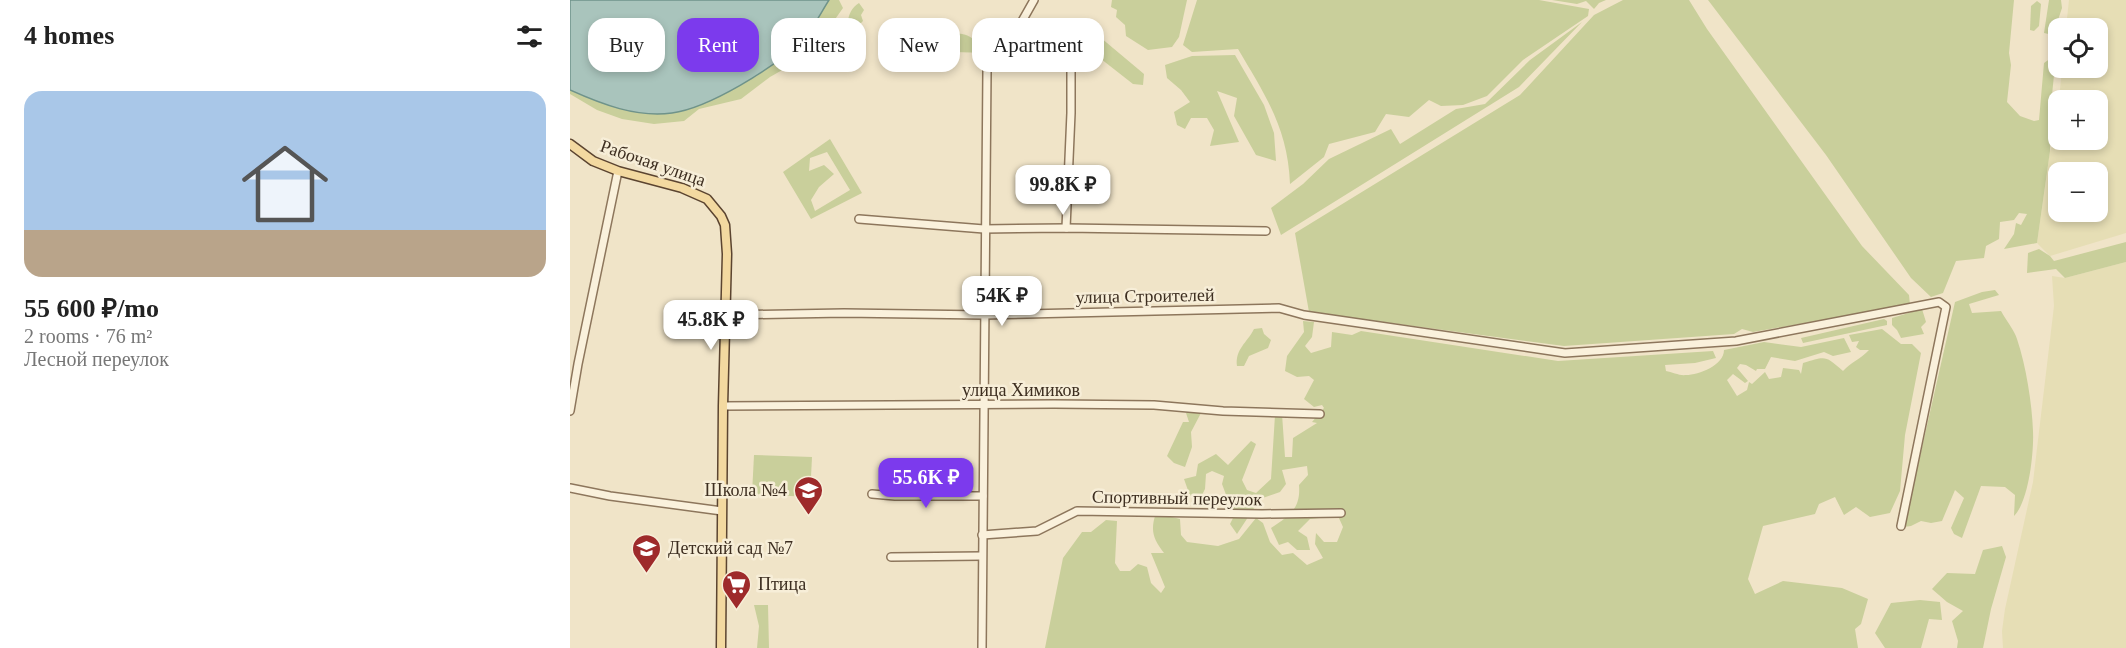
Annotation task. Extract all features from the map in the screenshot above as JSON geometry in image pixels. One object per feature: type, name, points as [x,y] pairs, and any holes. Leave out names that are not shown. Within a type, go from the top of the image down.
[{"type":"main road","name":"Рабочая улица","points":[[570,144],[593,161],[618,171],[682,188],[707,199],[721,216],[725,225],[727,254],[721,648]]},
{"type":"street","points":[[981,648],[987,70],[990,56],[1021,23],[1034,0]]},
{"type":"street","points":[[1066,228],[1071,72]]},
{"type":"street","points":[[570,411],[574,363],[618,171]]},
{"type":"street","points":[[859,219],[984,229],[1266,231]]},
{"type":"street","name":"улица Строителей","points":[[725,315],[844,313],[984,315],[1279,308],[1304,315],[1565,353],[1736,341],[1939,302],[1946,307],[1901,526]]},
{"type":"street","name":"улица Химиков","points":[[723,406],[1143,405],[1223,411],[1320,414]]},
{"type":"street","points":[[570,488],[610,496],[722,511]]},
{"type":"street","points":[[872,494],[983,496]]},
{"type":"street","name":"Спортивный переулок","points":[[982,535],[1037,531],[1077,511],[1341,513]]},
{"type":"street","points":[[891,556],[982,556]]},
{"type":"shaded area","points":[[2069,0],[2126,0],[2126,233],[2050,256],[2037,243],[2048,165],[2048,222],[2108,222],[2108,162],[2048,162],[2050,150],[2108,150],[2108,90],[2060,90],[2061,78],[2108,78],[2108,18],[2067,18]]},
{"type":"shaded area","points":[[2126,262],[2126,648],[2003,648],[2002,631],[2005,609],[2033,482],[2054,306],[2052,276],[2065,278]]},
{"type":"green space","points":[[829,0],[839,0],[843,8],[836,18],[817,18]]},
{"type":"green space","points":[[1112,0],[1187,0],[1179,37],[1172,47],[1148,50],[1126,36],[1125,25],[1116,17],[1117,10],[1111,7]]},
{"type":"green space","points":[[1197,0],[1539,0],[1589,9],[1588,16],[1523,60],[1487,96],[1463,105],[1441,106],[1429,100],[1409,117],[1386,114],[1375,132],[1329,144],[1324,157],[1290,184],[1285,146],[1280,129],[1266,97],[1238,49],[1192,52],[1183,45]]},
{"type":"green space","points":[[1552,0],[1606,0],[1594,9],[1586,1],[1577,4]]},
{"type":"green space","points":[[1623,0],[1689,0],[1707,29],[1862,246],[1909,295],[1910,305],[1753,332],[1742,329],[1734,334],[1564,346],[1309,312],[1295,233],[1520,95],[1594,15]]},
{"type":"green space","points":[[1708,0],[2014,0],[2007,102],[2020,116],[2034,121],[2039,120],[2044,63],[2048,60],[2048,78],[2054,78],[2052,90],[2048,90],[2048,150],[2050,151],[2037,243],[2004,249],[2014,234],[2016,223],[2021,225],[2027,214],[2019,213],[2014,220],[2000,222],[1999,239],[1986,246],[1984,258],[1956,261],[1943,293],[1931,297],[1911,278],[1826,155]]},
{"type":"green space","points":[[2049,0],[2061,0],[2062,8],[2059,18],[2048,18],[2048,34],[2044,33]]},
{"type":"green space","points":[[2037,1],[2041,4],[2039,26],[2034,31],[2030,30],[2031,6]]},
{"type":"green space","points":[[859,3],[864,10],[862,18],[849,18],[854,7]]},
{"type":"green space","points":[[1582,22],[1519,87],[1281,235],[1271,208],[1303,184],[1329,159],[1391,129],[1400,144],[1456,109],[1485,104],[1530,60]]},
{"type":"green space","points":[[960,34],[971,37],[972,53],[960,52]]},
{"type":"green space","points":[[1104,40],[1144,74],[1143,85],[1133,84],[1104,61]]},
{"type":"green space","points":[[1235,55],[1264,105],[1274,133],[1276,161],[1256,155],[1234,116],[1237,98],[1217,91],[1239,142],[1210,146],[1214,130],[1207,118],[1191,118],[1185,129],[1177,125],[1174,112],[1190,102],[1181,90],[1167,78],[1165,65],[1192,56]]},
{"type":"green space","points":[[771,65],[771,72],[779,72],[741,99],[699,109],[684,121],[654,124],[622,119],[597,110],[570,94],[570,90],[583,96],[719,96],[757,76]]},
{"type":"green space","points":[[830,139],[862,193],[811,219],[783,172]],"holes":[[[827,152],[850,190],[815,211],[811,200],[819,187],[834,174],[824,165],[809,171],[810,158]]]},
{"type":"green space","points":[[2126,242],[2126,262],[2065,278],[2056,269],[2027,273],[2028,253],[2039,249],[2054,261]]},
{"type":"green space","points":[[1995,290],[1999,295],[1969,304],[1972,313],[2001,311],[2017,339],[2028,385],[2033,431],[2033,451],[2023,499],[2014,516],[2015,495],[2005,487],[1981,486],[1962,538],[1954,534],[1951,528],[1964,498],[1955,490],[1942,521],[1931,523],[1921,521],[1904,527],[1955,302],[1982,292]]},
{"type":"green space","points":[[1922,309],[1926,322],[1921,327],[1924,334],[1901,338],[1892,325],[1892,318]]},
{"type":"green space","points":[[1884,319],[1887,325],[1803,343],[1801,338]]},
{"type":"green space","points":[[1303,321],[1314,322],[1312,337],[1305,346],[1311,353],[1331,347],[1332,332],[1352,335],[1361,331],[1558,361],[1713,351],[1716,358],[1695,363],[1665,365],[1666,371],[1684,375],[1691,375],[1715,365],[1724,350],[1764,342],[1801,347],[1844,338],[1851,352],[1833,356],[1824,352],[1795,361],[1771,357],[1765,369],[1756,371],[1740,364],[1737,368],[1748,381],[1745,383],[1733,374],[1727,380],[1737,396],[1747,390],[1749,382],[1752,384],[1765,372],[1769,379],[1781,377],[1783,368],[1799,370],[1801,374],[1803,363],[1816,359],[1825,358],[1843,371],[1869,350],[1860,350],[1856,347],[1859,341],[1852,342],[1849,335],[1882,329],[1901,344],[1912,344],[1921,353],[1905,435],[1900,491],[1890,513],[1870,517],[1856,507],[1844,515],[1835,497],[1819,504],[1815,514],[1763,526],[1748,579],[1755,594],[1783,581],[1842,588],[1868,599],[1861,624],[1855,629],[1858,648],[1045,648],[1063,558],[1082,532],[1091,532],[1106,520],[1117,521],[1115,563],[1120,571],[1130,571],[1138,564],[1147,567],[1151,583],[1161,593],[1165,587],[1151,553],[1164,553],[1154,534],[1153,524],[1156,513],[1180,519],[1181,535],[1187,542],[1218,546],[1239,539],[1256,518],[1263,523],[1270,542],[1282,555],[1293,553],[1307,565],[1323,558],[1315,544],[1316,533],[1324,542],[1337,542],[1343,527],[1338,516],[1310,519],[1298,531],[1307,537],[1310,550],[1297,550],[1288,542],[1279,545],[1271,528],[1296,506],[1299,485],[1308,475],[1307,466],[1282,470],[1286,484],[1280,492],[1260,499],[1237,534],[1230,524],[1234,516],[1222,484],[1224,476],[1212,471],[1206,474],[1205,489],[1200,499],[1190,496],[1184,479],[1196,476],[1198,464],[1216,454],[1228,465],[1251,441],[1256,444],[1242,480],[1247,490],[1256,493],[1271,479],[1275,415],[1282,414],[1285,457],[1292,457],[1293,438],[1317,423],[1312,422],[1324,408],[1322,405],[1314,407],[1304,399],[1314,380],[1309,376],[1297,377],[1285,371],[1287,356],[1304,332]]},
{"type":"green space","points":[[1262,328],[1264,334],[1271,340],[1268,348],[1249,356],[1244,366],[1237,366],[1242,346],[1254,329]]},
{"type":"green space","points":[[1195,406],[1201,413],[1191,432],[1192,447],[1185,467],[1174,463],[1167,456],[1183,422],[1189,422],[1186,413]]},
{"type":"green space","points":[[754,455],[812,457],[810,497],[752,494]]},
{"type":"green space","points":[[2002,546],[2006,557],[1991,609],[1983,648],[1957,648],[1958,641],[1952,621],[1963,611],[1947,602],[1932,589],[1947,573],[1975,574],[1983,550]]},
{"type":"green space","points":[[1920,600],[1940,602],[1942,620],[1929,619],[1921,648],[1885,648],[1875,633],[1891,603]]},
{"type":"green space","points":[[754,605],[768,605],[769,648],[757,648],[759,626]]},
{"type":"water","points":[[570,0],[829,0],[818,18],[771,18],[771,65],[722,95],[687,110],[659,114],[633,112],[570,90]]},
{"type":"place","name":"Школа №4","points":[[808,516]]},
{"type":"place","name":"Детский сад №7","points":[[647,574]]},
{"type":"place","name":"Птица","points":[[737,610]]}]
